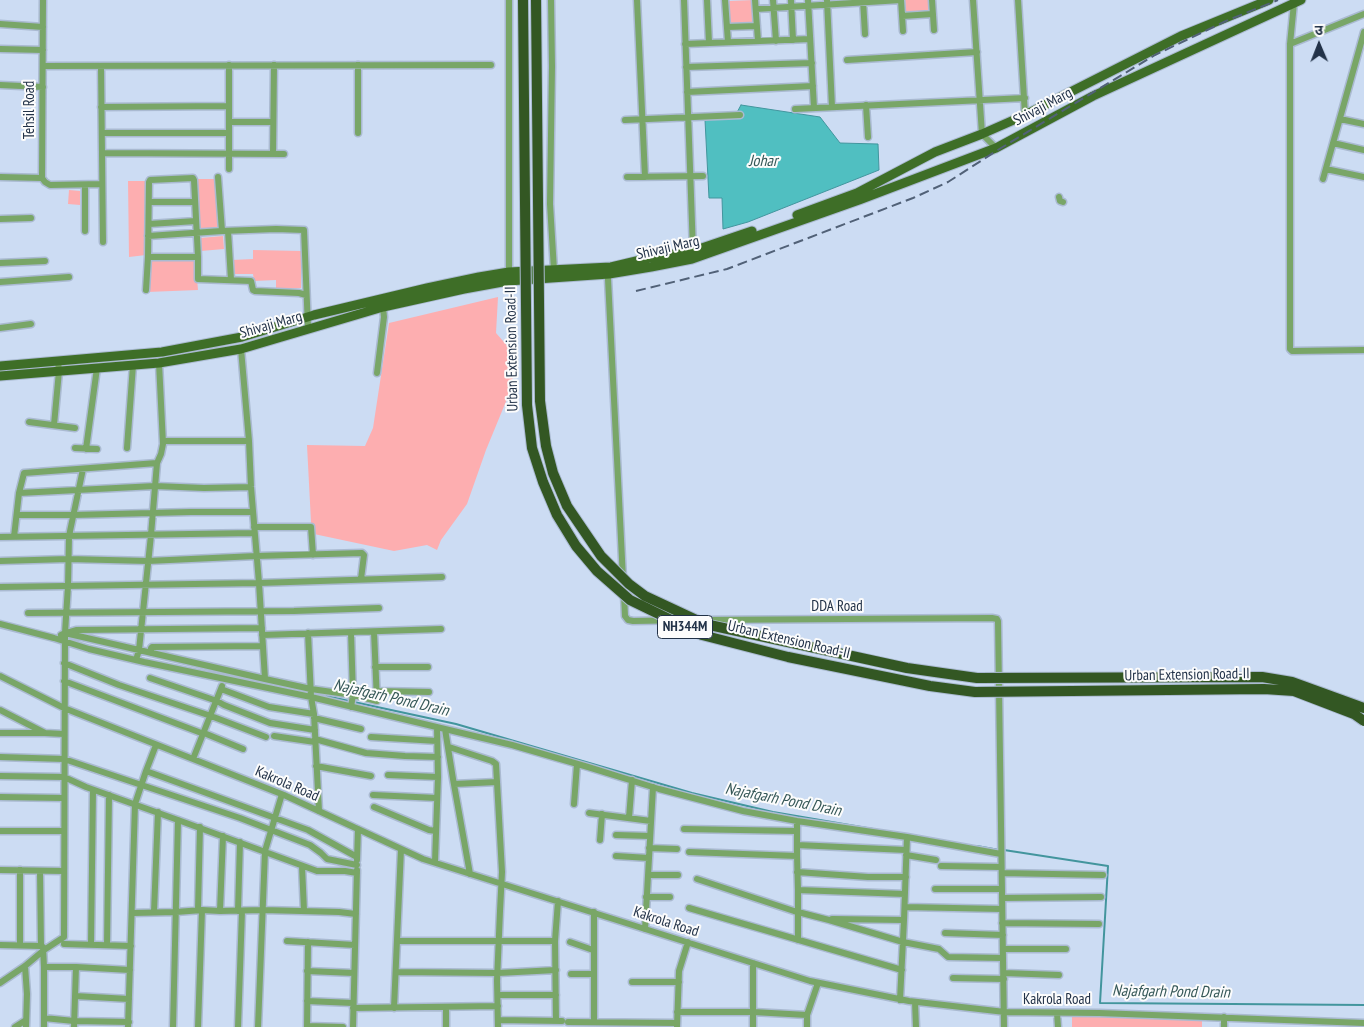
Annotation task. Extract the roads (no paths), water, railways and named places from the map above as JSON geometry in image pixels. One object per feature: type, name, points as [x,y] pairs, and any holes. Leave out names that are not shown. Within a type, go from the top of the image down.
[{"type":"highway","name":"Urban Extension Road-II","points":[[523,0],[527,405],[532,448],[557,516],[576,546],[597,570],[630,600],[702,635],[788,657],[930,686],[974,692],[1264,688],[1294,690],[1354,714],[1364,721]]},
{"type":"highway","name":"Urban Extension Road-II","points":[[536,0],[540,401],[546,446],[553,474],[567,506],[601,556],[629,584],[645,596],[704,624],[908,668],[978,678],[1262,677],[1292,682],[1364,708]]},
{"type":"main road","name":"Shivaji Marg","points":[[0,366],[162,352],[242,337],[307,317],[479,277],[509,272],[611,267],[649,258],[693,251],[856,193],[935,152],[982,134],[1025,114],[1181,36],[1269,0]]},
{"type":"main road","name":"Shivaji Marg","points":[[0,376],[159,363],[241,349],[383,307],[508,281],[609,275],[692,259],[859,200],[996,148],[1093,96],[1297,2]]},
{"type":"street","name":"Tehsil Road","points":[[42,178],[43,0]]},
{"type":"street","points":[[509,0],[509,272]]},
{"type":"street","points":[[551,0],[550,204],[554,270]]},
{"type":"street","points":[[637,0],[646,177]]},
{"type":"street","points":[[684,0],[693,251]]},
{"type":"street","points":[[707,0],[709,43]]},
{"type":"street","points":[[725,0],[728,42]]},
{"type":"street","points":[[756,0],[758,41]]},
{"type":"street","points":[[773,0],[776,41]]},
{"type":"street","points":[[756,9],[774,8],[791,4],[901,0],[903,32]]},
{"type":"street","points":[[932,0],[934,30]]},
{"type":"street","points":[[973,0],[982,134],[996,148]]},
{"type":"street","points":[[1018,0],[1025,114]]},
{"type":"street","points":[[863,1],[865,34]]},
{"type":"street","points":[[827,2],[832,107]]},
{"type":"street","points":[[1297,2],[1290,44],[1290,349],[1294,351],[1364,350]]},
{"type":"street","points":[[808,3],[814,108]]},
{"type":"street","points":[[791,4],[793,40]]},
{"type":"street","points":[[902,16],[932,14]]},
{"type":"street","points":[[1290,44],[1364,14]]},
{"type":"street","points":[[0,24],[43,28]]},
{"type":"street","points":[[727,27],[757,26]]},
{"type":"street","points":[[1323,179],[1364,32]]},
{"type":"street","points":[[685,44],[810,39]]},
{"type":"street","points":[[0,48],[43,50]]},
{"type":"street","points":[[848,60],[977,52]]},
{"type":"street","points":[[686,68],[812,63]]},
{"type":"street","points":[[229,65],[229,169]]},
{"type":"street","points":[[273,154],[274,65]]},
{"type":"street","points":[[43,66],[491,65]]},
{"type":"street","points":[[101,66],[102,242]]},
{"type":"street","points":[[358,66],[358,133]]},
{"type":"street","points":[[0,85],[43,88]]},
{"type":"street","points":[[687,92],[813,86]]},
{"type":"street","points":[[795,109],[1025,98]]},
{"type":"street","points":[[866,105],[868,138]]},
{"type":"street","points":[[101,107],[229,106]]},
{"type":"street","points":[[626,120],[740,115]]},
{"type":"street","points":[[1340,119],[1364,124]]},
{"type":"street","points":[[229,122],[273,122]]},
{"type":"street","points":[[102,133],[228,133]]},
{"type":"street","points":[[1333,143],[1364,150]]},
{"type":"street","points":[[102,153],[284,154]]},
{"type":"street","points":[[1326,169],[1364,177]]},
{"type":"street","points":[[627,177],[703,176]]},
{"type":"street","points":[[0,177],[42,178],[50,185],[102,184]]},
{"type":"street","points":[[218,177],[232,280]]},
{"type":"street","points":[[146,290],[148,182],[150,180],[192,178],[194,180],[198,279],[251,281],[255,291],[297,292],[306,295]]},
{"type":"street","points":[[85,185],[85,231]]},
{"type":"street","points":[[149,202],[195,202]]},
{"type":"street","points":[[0,219],[31,218]]},
{"type":"street","points":[[148,224],[196,221]]},
{"type":"street","points":[[148,236],[196,232],[276,229],[304,230],[308,328]]},
{"type":"street","points":[[148,257],[198,257]]},
{"type":"street","points":[[0,263],[45,262]]},
{"type":"street","name":"DDA Road","points":[[609,275],[626,616],[628,620],[996,619],[998,621],[1004,1027]]},
{"type":"street","points":[[0,282],[69,277]]},
{"type":"street","points":[[377,373],[384,317],[383,307]]},
{"type":"street","points":[[0,328],[31,324]]},
{"type":"street","points":[[241,349],[265,679]]},
{"type":"street","points":[[54,425],[59,371],[58,361]]},
{"type":"street","points":[[138,655],[152,535],[157,463],[163,441],[159,363]]},
{"type":"street","points":[[127,448],[133,365]]},
{"type":"street","points":[[86,449],[97,368]]},
{"type":"street","points":[[29,422],[75,428]]},
{"type":"street","points":[[163,441],[249,440]]},
{"type":"street","points":[[75,448],[97,449]]},
{"type":"street","points":[[14,537],[23,473],[157,463]]},
{"type":"street","points":[[0,983],[25,966],[43,948],[64,937],[64,633],[68,586],[69,536],[83,469]]},
{"type":"street","points":[[19,493],[155,486],[204,488],[250,486]]},
{"type":"street","points":[[17,514],[252,512]]},
{"type":"street","points":[[0,537],[152,535],[311,527],[313,555]]},
{"type":"street","points":[[0,561],[68,559],[148,562],[363,553],[361,579]]},
{"type":"street","points":[[0,587],[259,583],[442,576]]},
{"type":"street","points":[[28,613],[294,611],[379,608]]},
{"type":"street","points":[[0,624],[89,649],[138,655],[151,653],[227,674],[265,679],[311,693],[352,701],[377,701],[374,632]]},
{"type":"street","points":[[54,638],[76,630],[308,633],[441,629]]},
{"type":"street","points":[[351,632],[352,701]]},
{"type":"street","points":[[64,633],[138,655],[352,701],[437,727],[512,745],[719,805],[797,821],[1001,850]]},
{"type":"street","points":[[308,633],[319,811]]},
{"type":"street","points":[[151,653],[150,648],[152,647],[263,646]]},
{"type":"street","points":[[64,663],[119,685],[266,737]]},
{"type":"street","points":[[375,667],[428,667]]},
{"type":"street","points":[[194,759],[227,674]]},
{"type":"street","name":"Kakrola Road","points":[[0,676],[64,708],[282,794],[423,858],[818,982],[900,1000],[1005,1012],[1224,1017],[1364,1023]]},
{"type":"street","points":[[150,678],[270,722],[314,730]]},
{"type":"street","points":[[64,680],[244,749]]},
{"type":"street","points":[[221,689],[269,707],[314,716],[361,729]]},
{"type":"street","points":[[377,690],[429,692]]},
{"type":"street","points":[[2,712],[45,733]]},
{"type":"street","points":[[435,862],[438,777],[437,727]]},
{"type":"street","points":[[445,729],[470,874]]},
{"type":"street","points":[[0,733],[64,734]]},
{"type":"street","points":[[274,736],[315,741],[366,753],[438,757]]},
{"type":"street","points":[[371,737],[437,742]]},
{"type":"street","points":[[44,1018],[74,1024],[128,1024],[135,804],[156,745]]},
{"type":"street","points":[[448,747],[494,762],[497,782],[502,872],[498,1023],[562,1021],[677,1025],[679,971],[688,942]]},
{"type":"street","points":[[0,757],[64,759],[240,818],[310,845],[327,859],[357,864]]},
{"type":"street","points":[[574,804],[577,764]]},
{"type":"street","points":[[316,766],[371,776]]},
{"type":"street","points":[[146,771],[308,830],[357,857]]},
{"type":"street","points":[[388,775],[438,777]]},
{"type":"street","points":[[0,776],[64,777],[93,790],[200,827],[302,866],[318,871],[357,873]]},
{"type":"street","points":[[629,818],[632,780]]},
{"type":"street","points":[[454,784],[497,782]]},
{"type":"street","points":[[645,929],[653,787]]},
{"type":"street","points":[[91,945],[93,790]]},
{"type":"street","points":[[258,1027],[265,851],[282,794]]},
{"type":"street","points":[[107,945],[109,795]]},
{"type":"street","points":[[373,795],[437,798]]},
{"type":"street","points":[[0,798],[64,798]]},
{"type":"street","points":[[374,807],[436,832]]},
{"type":"street","points":[[154,912],[158,812]]},
{"type":"street","points":[[589,813],[651,821]]},
{"type":"street","points":[[600,840],[602,814]]},
{"type":"street","points":[[173,1027],[178,820]]},
{"type":"street","points":[[797,821],[798,940]]},
{"type":"street","points":[[198,1027],[200,827]]},
{"type":"street","points":[[353,1027],[358,829]]},
{"type":"street","points":[[684,829],[796,831]]},
{"type":"street","points":[[0,831],[64,831]]},
{"type":"street","points":[[616,835],[650,836]]},
{"type":"street","points":[[220,911],[223,836]]},
{"type":"street","points":[[900,1000],[907,837]]},
{"type":"street","points":[[238,1027],[240,842]]},
{"type":"street","points":[[796,844],[906,852],[936,860]]},
{"type":"street","points":[[649,848],[677,849]]},
{"type":"street","points":[[394,1008],[401,849]]},
{"type":"street","points":[[689,852],[797,856]]},
{"type":"street","points":[[616,856],[649,858]]},
{"type":"street","points":[[302,866],[304,911]]},
{"type":"street","points":[[941,866],[1103,875]]},
{"type":"street","points":[[0,870],[64,871]]},
{"type":"street","points":[[20,870],[20,946]]},
{"type":"street","points":[[40,871],[44,967],[44,1027]]},
{"type":"street","points":[[797,872],[868,877],[906,877]]},
{"type":"street","points":[[648,875],[678,875]]},
{"type":"street","points":[[696,879],[798,912],[903,942],[939,949],[948,956],[1003,958]]},
{"type":"street","points":[[935,888],[1002,889]]},
{"type":"street","points":[[798,890],[905,894]]},
{"type":"street","points":[[646,897],[670,897]]},
{"type":"street","points":[[1002,898],[1101,897]]},
{"type":"street","points":[[558,901],[555,941],[556,995],[562,1021]]},
{"type":"street","points":[[905,907],[1002,909]]},
{"type":"street","points":[[689,908],[902,970]]},
{"type":"street","points":[[132,913],[263,910],[356,914]]},
{"type":"street","points":[[594,912],[594,1022]]},
{"type":"street","points":[[821,918],[904,920]]},
{"type":"street","points":[[1002,923],[1099,924]]},
{"type":"street","points":[[945,933],[1003,935]]},
{"type":"street","points":[[286,941],[355,945]]},
{"type":"street","points":[[397,941],[555,941]]},
{"type":"street","points":[[308,942],[306,1027],[342,1027]]},
{"type":"street","points":[[570,942],[593,950]]},
{"type":"street","points":[[64,944],[131,946]]},
{"type":"street","points":[[0,945],[43,948]]},
{"type":"street","points":[[1003,949],[1066,949]]},
{"type":"street","points":[[753,963],[753,1027]]},
{"type":"street","points":[[15,1027],[26,1023],[27,994],[25,966]]},
{"type":"street","points":[[44,967],[130,970]]},
{"type":"street","points":[[74,1024],[76,967]]},
{"type":"street","points":[[396,972],[556,970]]},
{"type":"street","points":[[307,971],[354,972]]},
{"type":"street","points":[[571,974],[593,974]]},
{"type":"street","points":[[952,978],[1058,975]]},
{"type":"street","points":[[632,982],[678,982]]},
{"type":"street","points":[[807,1027],[807,1015],[818,982]]},
{"type":"street","points":[[498,995],[556,995]]},
{"type":"street","points":[[75,996],[129,998]]},
{"type":"street","points":[[307,1000],[394,1008],[498,1006]]},
{"type":"street","points":[[915,1002],[916,1027]]},
{"type":"street","points":[[446,1007],[446,1027]]},
{"type":"street","points":[[677,1012],[753,1012],[807,1015]]},
{"type":"street","points":[[1058,1013],[1058,1027]]},
{"type":"street","points":[[1224,1017],[1224,1027]]},
{"type":"water","name":"Johar","points":[[741,105],[820,117],[840,143],[878,144],[879,170],[748,222],[723,229],[722,198],[709,198],[705,120],[734,118]]},
{"type":"waterway","name":"Najafgarh Pond Drain","points":[[313,693],[349,701]]},
{"type":"waterway","name":"Najafgarh Pond Drain","points":[[354,702],[456,724],[692,793],[773,812],[873,829]]},
{"type":"waterway","name":"Najafgarh Pond Drain","points":[[977,846],[999,850]]},
{"type":"waterway","name":"Najafgarh Pond Drain","points":[[1004,850],[1108,866],[1100,1003],[1364,1005]]},
{"type":"railway","points":[[636,291],[727,269],[913,198],[948,182],[1155,55],[1226,21],[1278,0]]}]
